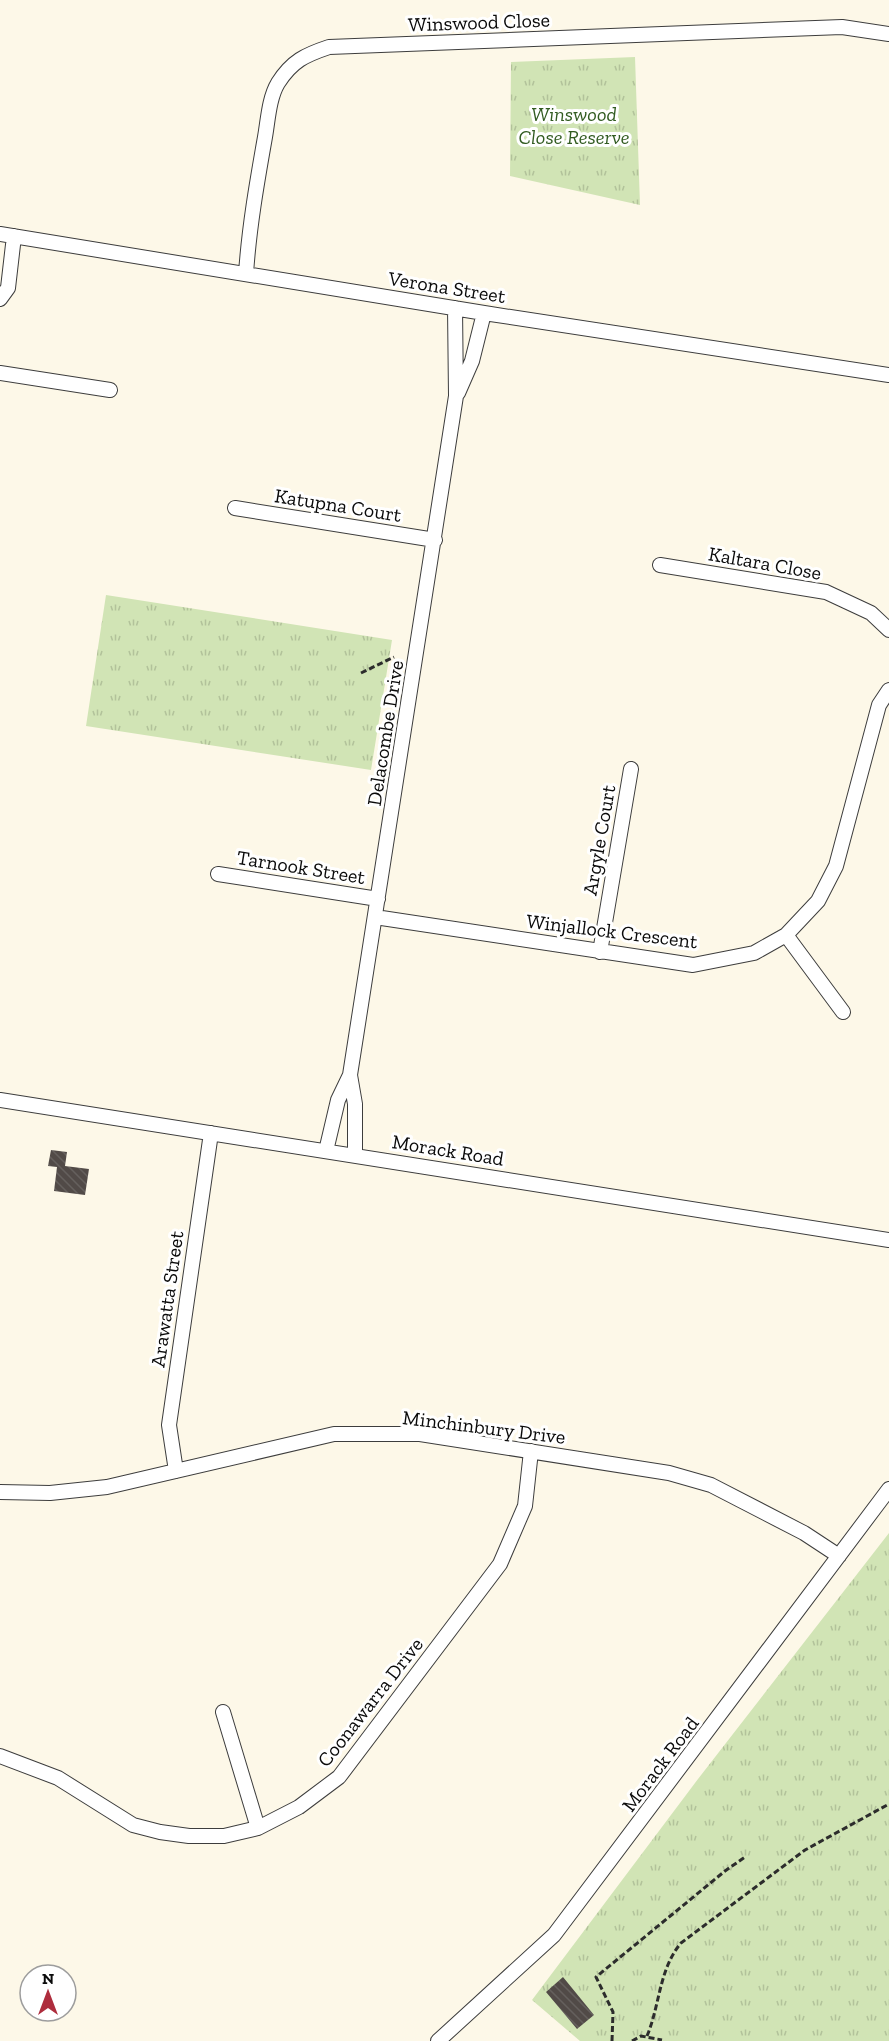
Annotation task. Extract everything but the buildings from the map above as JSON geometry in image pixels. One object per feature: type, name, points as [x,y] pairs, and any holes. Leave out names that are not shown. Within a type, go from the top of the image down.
[{"type":"street","name":"Winswood Close","points":[[246,274],[257,182],[271,104],[276,86],[288,69],[304,55],[329,47],[842,27],[889,34]]},
{"type":"street","name":"Verona Street","points":[[7,235],[484,313],[889,375]]},
{"type":"street","points":[[0,299],[8,288],[7,235]]},
{"type":"street","name":"Delacombe Drive","points":[[355,1155],[351,1075],[456,396],[455,308]]},
{"type":"street","name":"Delacombe Drive","points":[[456,396],[472,361],[484,313]]},
{"type":"street","points":[[0,373],[110,390]]},
{"type":"street","name":"Katupna Court","points":[[235,508],[435,540]]},
{"type":"street","name":"Kaltara Close","points":[[660,565],[826,592],[871,613],[889,630]]},
{"type":"street","name":"Winjallock Crescent","points":[[375,917],[693,965],[754,953],[786,935],[818,901],[836,866],[879,705],[889,690]]},
{"type":"street","name":"Argyle Court","points":[[600,952],[631,770]]},
{"type":"street","name":"Tarnook Street","points":[[218,874],[378,899]]},
{"type":"street","points":[[786,935],[843,1012]]},
{"type":"street","name":"Delacombe Drive","points":[[326,1151],[338,1100],[351,1075]]},
{"type":"street","name":"Morack Road","points":[[0,1100],[889,1240]]},
{"type":"street","name":"Arawatta Street","points":[[176,1471],[169,1425],[212,1133]]},
{"type":"street","name":"Minchinbury Drive","points":[[0,1492],[50,1493],[107,1487],[334,1434],[420,1434],[669,1473],[711,1485],[804,1533],[839,1557]]},
{"type":"street","name":"Coonawarra Drive","points":[[0,1756],[58,1778],[132,1825],[160,1832],[189,1836],[224,1836],[258,1828],[299,1808],[339,1777],[500,1564],[525,1506],[531,1451]]},
{"type":"street","name":"Morack Road","points":[[438,2041],[554,1935],[889,1489]]},
{"type":"street","points":[[223,1712],[258,1828]]},
{"type":"path","points":[[361,673],[394,657]]},
{"type":"path","points":[[647,2036],[654,2020],[670,1956],[681,1943],[805,1850],[889,1804]]},
{"type":"path","points":[[612,2041],[613,2012],[596,1977],[745,1857]]},
{"type":"path","points":[[632,2041],[641,2036],[662,2040]]},
{"type":"green space","name":"Winswood Close Reserve","points":[[635,57],[640,205],[510,176],[511,62]]},
{"type":"green space","points":[[106,595],[392,640],[371,770],[86,726]]},
{"type":"green space","points":[[889,1533],[889,2041],[580,2041],[532,2000],[698,1779]]}]
